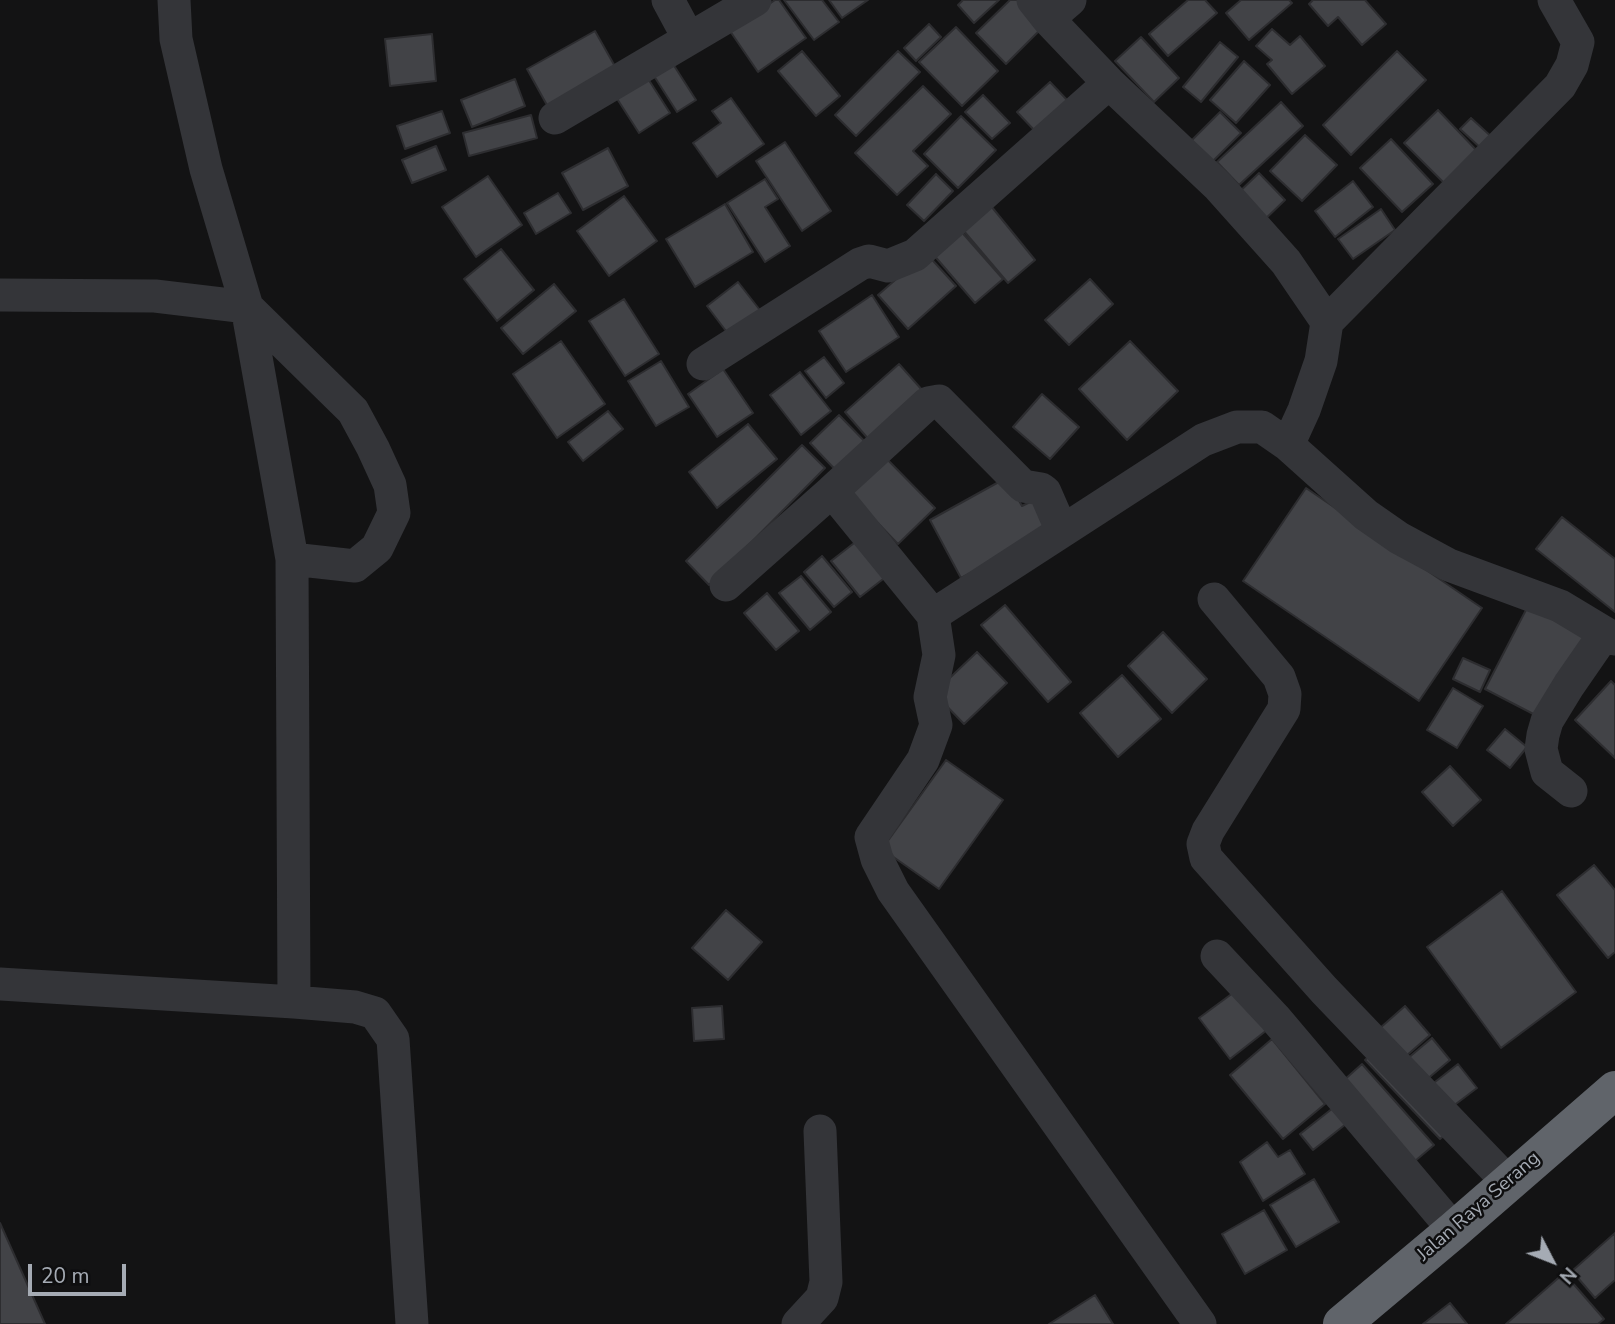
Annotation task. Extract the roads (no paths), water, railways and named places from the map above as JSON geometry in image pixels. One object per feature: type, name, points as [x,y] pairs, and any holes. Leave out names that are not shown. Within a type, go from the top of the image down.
[{"type":"highway","name":"Jalan Raya Serang","points":[[1342,1324],[1615,1090]]},
{"type":"street","points":[[174,0],[176,39],[206,169],[247,307],[292,559],[294,1002]]},
{"type":"street","points":[[668,0],[689,39]]},
{"type":"street","points":[[555,118],[755,0]]},
{"type":"street","points":[[1288,444],[1304,410],[1321,361],[1327,321],[1560,86],[1572,65],[1578,42],[1554,0]]},
{"type":"street","points":[[1051,6],[1109,83],[1218,186],[1286,262],[1327,321]]},
{"type":"street","points":[[703,364],[860,264],[869,261],[888,266],[915,255],[1109,83]]},
{"type":"street","points":[[0,295],[155,296],[247,307],[353,411],[390,485],[394,513],[377,548],[355,566],[292,559]]},
{"type":"street","points":[[726,585],[928,403],[939,401],[1023,486],[1045,492],[1062,531]]},
{"type":"street","points":[[933,615],[1203,440],[1237,427],[1262,427],[1288,444],[1366,515],[1399,538],[1449,565],[1560,606],[1610,636],[1569,685],[1543,735],[1541,749],[1547,772],[1571,791]]},
{"type":"street","points":[[832,491],[933,615],[939,655],[930,697],[936,725],[922,760],[871,837],[877,859],[892,891],[1200,1324]]},
{"type":"street","points":[[1214,598],[1279,677],[1285,694],[1283,709],[1208,831],[1203,844],[1206,858],[1324,990],[1508,1182]]},
{"type":"street","points":[[1217,956],[1275,1018],[1454,1230]]},
{"type":"street","points":[[0,984],[294,1002],[355,1007],[375,1013],[393,1039],[412,1324]]},
{"type":"street","points":[[798,1324],[822,1298],[826,1282],[820,1131]]}]
